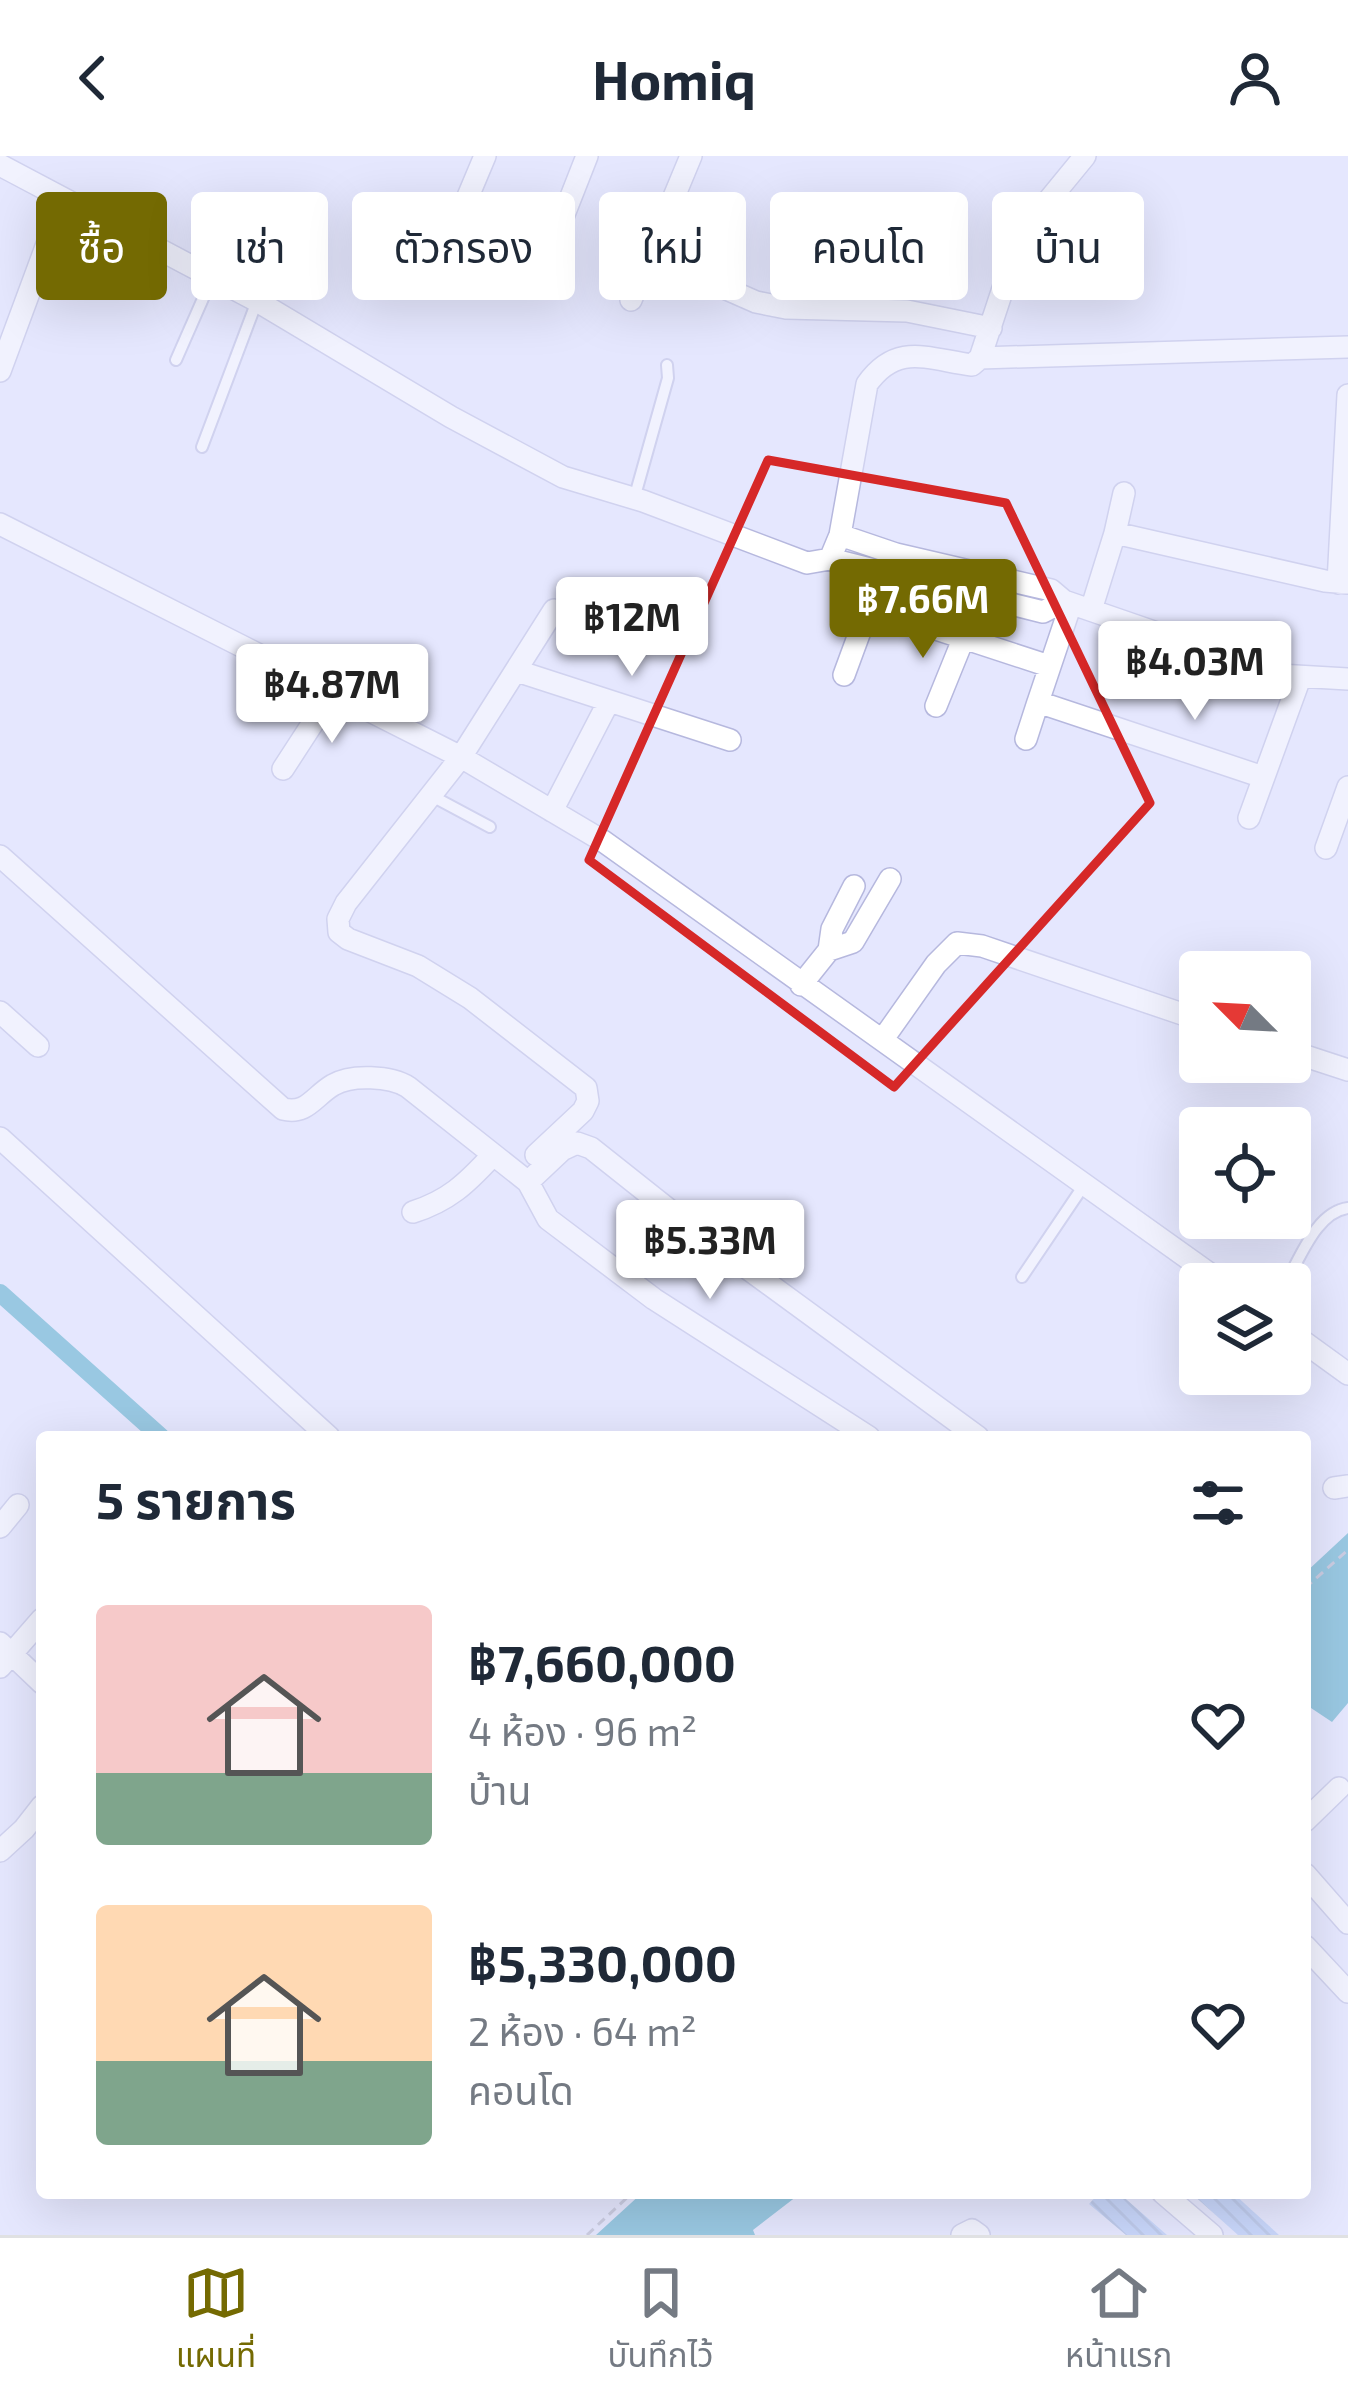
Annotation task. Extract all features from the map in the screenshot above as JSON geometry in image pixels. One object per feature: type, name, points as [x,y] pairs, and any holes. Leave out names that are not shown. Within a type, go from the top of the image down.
[{"type":"street","points":[[470,192],[485,156]]},
{"type":"street","points":[[573,192],[587,156]]},
{"type":"street","points":[[676,192],[691,156]]},
{"type":"street","points":[[1055,192],[1085,156]]},
{"type":"street","points":[[0,164],[48,192]]},
{"type":"street","points":[[0,371],[36,274]]},
{"type":"street","points":[[746,298],[786,308],[907,310],[991,328]]},
{"type":"street","points":[[253,300],[563,477],[807,563],[830,559],[904,567]]},
{"type":"street","points":[[830,559],[840,535],[867,384],[881,363],[899,355],[973,365],[980,358],[1000,300]]},
{"type":"street","points":[[980,358],[1348,347]]},
{"type":"street","points":[[1115,533],[1343,583],[1348,395]]},
{"type":"street","points":[[1026,739],[1075,605],[1115,533],[1124,493]]},
{"type":"street","points":[[0,524],[461,757],[603,841],[1195,1263]]},
{"type":"street","points":[[840,535],[904,567],[1043,612],[1075,605],[1279,675],[1348,679]]},
{"type":"street","points":[[844,675],[869,607],[1049,666]]},
{"type":"street","points":[[521,1178],[583,1111],[588,1101],[586,1088],[470,998],[418,966],[348,939],[340,932],[338,919],[461,757],[554,610]]},
{"type":"street","points":[[936,706],[964,638]]},
{"type":"street","points":[[517,671],[730,740]]},
{"type":"street","points":[[1249,818],[1300,678]]},
{"type":"street","points":[[283,769],[333,692]]},
{"type":"street","points":[[552,811],[609,701]]},
{"type":"street","points":[[1038,701],[1263,777]]},
{"type":"street","points":[[1327,848],[1348,787]]},
{"type":"street","points":[[0,856],[283,1109],[304,1109],[339,1082],[398,1081],[521,1178],[548,1219],[619,1273],[860,1431]]},
{"type":"street","points":[[829,950],[853,942],[890,879]]},
{"type":"street","points":[[801,985],[829,950],[832,928],[854,886]]},
{"type":"street","points":[[883,1040],[936,964],[957,944],[982,946],[1179,1013]]},
{"type":"street","points":[[0,1012],[38,1046]]},
{"type":"street","points":[[1311,1058],[1348,1070]]},
{"type":"street","points":[[0,1138],[321,1431]]},
{"type":"street","points":[[521,1178],[577,1143],[591,1148],[688,1225],[970,1431]]},
{"type":"street","points":[[413,1212],[461,1190],[491,1157]]},
{"type":"street","points":[[1311,1347],[1348,1374]]},
{"type":"street","points":[[0,1527],[18,1505]]},
{"type":"street","points":[[36,1624],[4,1654],[36,1678]]},
{"type":"street","points":[[1311,1815],[1339,1788]]},
{"type":"street","points":[[0,1851],[36,1814]]},
{"type":"street","points":[[1311,1881],[1348,1923]]},
{"type":"street","points":[[1311,1952],[1348,1991]]},
{"type":"street","points":[[1170,2199],[1212,2235]]},
{"type":"street","points":[[962,2235],[972,2230],[980,2235]]},
{"type":"lane","points":[[176,360],[202,300]]},
{"type":"lane","points":[[202,447],[257,302]]},
{"type":"lane","points":[[634,499],[668,377],[667,365]]},
{"type":"lane","points":[[432,796],[490,827]]},
{"type":"lane","points":[[1022,1277],[1086,1183]]},
{"type":"lane","points":[[1298,1263],[1324,1220],[1335,1210],[1348,1208]]},
{"type":"path","points":[[1311,1583],[1348,1550]]},
{"type":"path","points":[[587,2235],[626,2199]]},
{"type":"highlighted area","points":[[768,460],[1006,503],[1150,803],[894,1087],[589,860]]},
{"type":"water","points":[[1348,1533],[1348,1703],[1332,1722],[1311,1708],[1311,1567]]},
{"type":"water","points":[[635,2199],[793,2199],[753,2230],[755,2235],[596,2235]]},
{"type":"building","points":[[1094,2199],[1126,2199],[1167,2235],[1126,2235],[1089,2204]]},
{"type":"building","points":[[1198,2199],[1240,2199],[1279,2235],[1238,2235]]},
{"type":"waterway","points":[[0,1293],[154,1431]]}]
